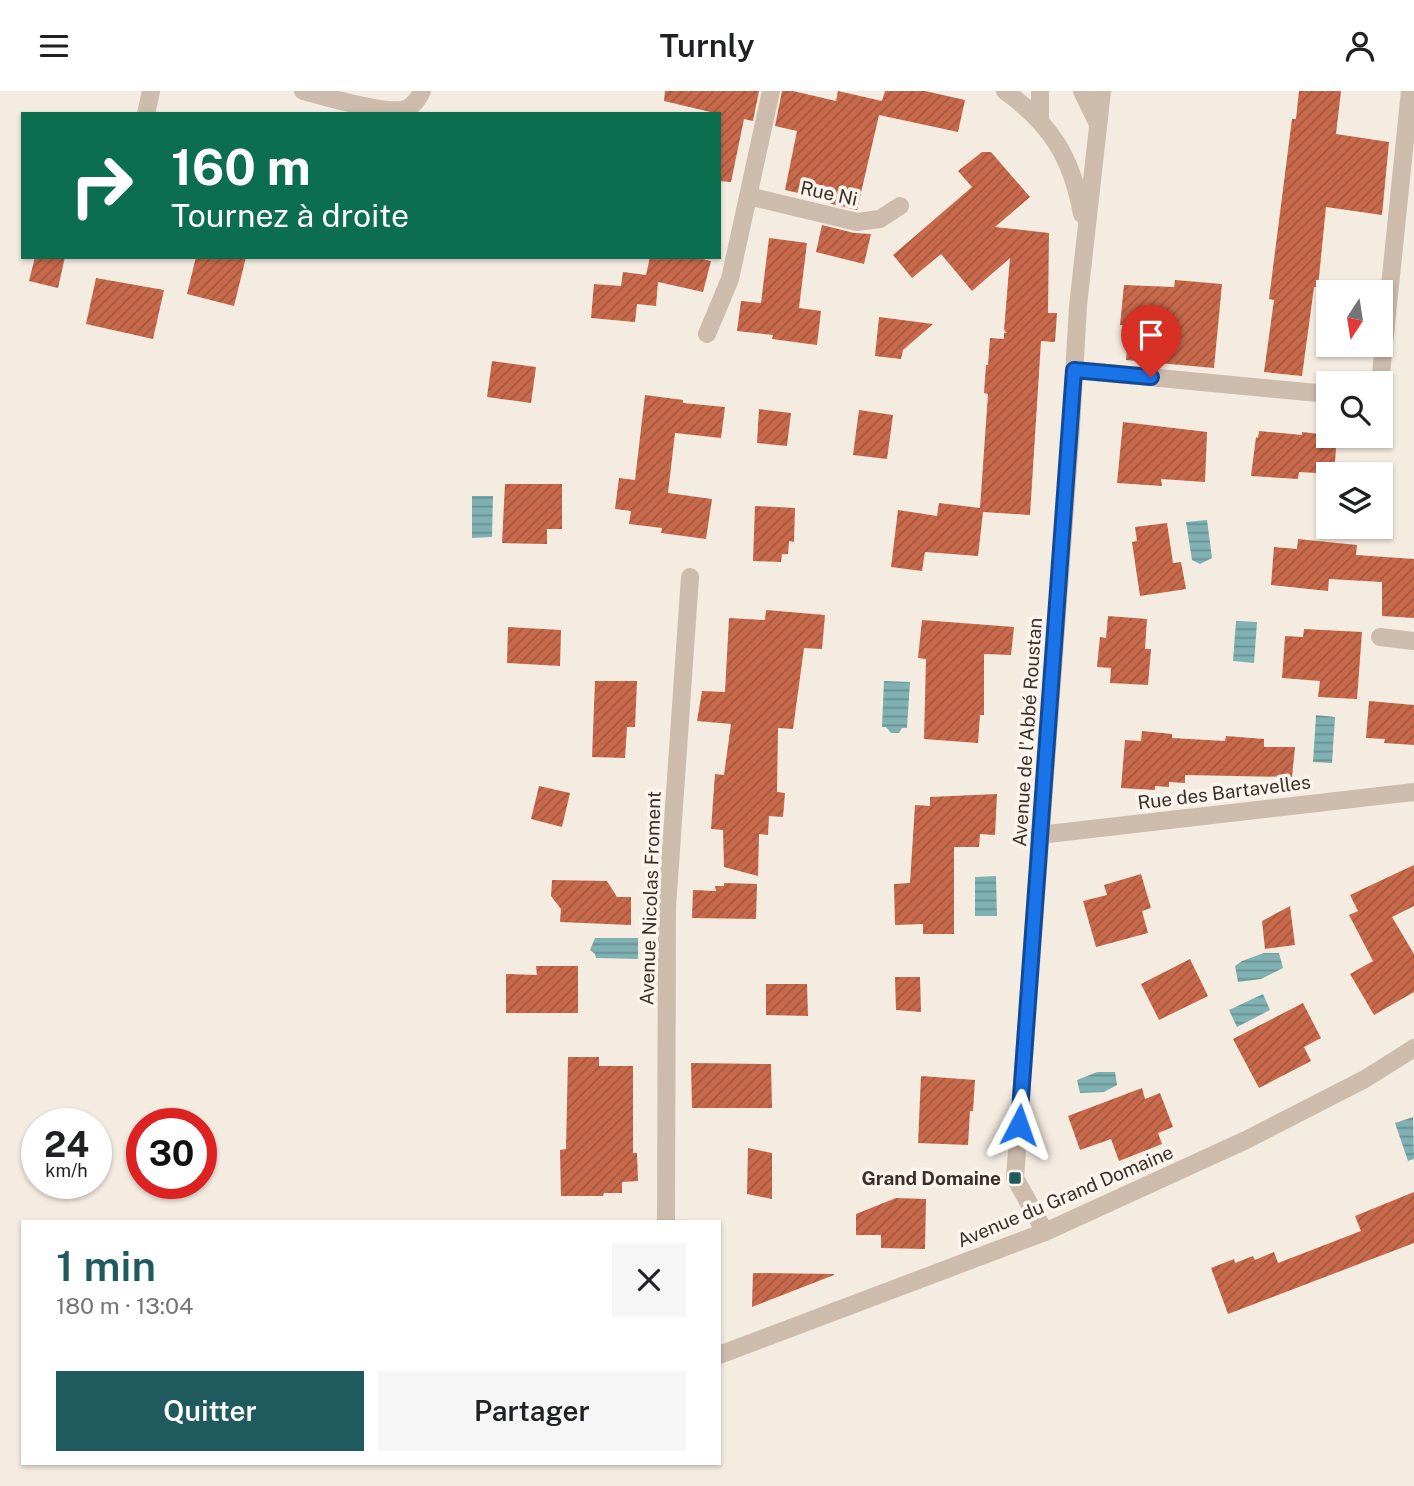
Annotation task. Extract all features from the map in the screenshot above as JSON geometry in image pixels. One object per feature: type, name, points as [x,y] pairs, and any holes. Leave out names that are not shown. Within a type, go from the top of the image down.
[{"type":"street","points":[[147,112],[152,91]]},
{"type":"street","points":[[303,91],[391,111],[407,109],[418,100],[422,91]]},
{"type":"street","points":[[707,334],[730,279],[771,91]]},
{"type":"street","name":"Avenue de l'Abbé Roustan","points":[[1005,91],[1040,119],[1059,146],[1077,184],[1085,227]]},
{"type":"street","points":[[1040,91],[1040,119]]},
{"type":"street","points":[[1082,91],[1098,125]]},
{"type":"street","name":"Avenue de l'Abbé Roustan","points":[[1045,1232],[1015,1178],[1085,227],[1102,91]]},
{"type":"street","points":[[1381,371],[1410,91]]},
{"type":"street","name":"Rue Ni","points":[[748,196],[857,222],[880,219],[900,206]]},
{"type":"street","points":[[1074,370],[1316,393]]},
{"type":"street","name":"Avenue Nicolas Froment","points":[[666,1220],[667,907],[690,577]]},
{"type":"street","points":[[1380,637],[1414,641]]},
{"type":"street","name":"Rue des Bartavelles","points":[[1039,835],[1414,792]]},
{"type":"street","name":"Avenue du Grand Domaine","points":[[721,1354],[1045,1232],[1246,1140],[1365,1079],[1414,1048]]},
{"type":"water","points":[[472,496],[493,496],[492,537],[472,538]]},
{"type":"water","points":[[1207,520],[1212,558],[1200,564],[1192,560],[1186,522]]},
{"type":"water","points":[[1236,621],[1257,622],[1254,663],[1233,661]]},
{"type":"water","points":[[884,681],[910,682],[907,728],[902,728],[899,733],[891,733],[886,727],[882,727]]},
{"type":"water","points":[[1316,715],[1335,717],[1332,763],[1313,762]]},
{"type":"water","points":[[996,876],[997,916],[975,916],[975,877]]},
{"type":"water","points":[[595,938],[638,938],[638,959],[596,958],[590,950]]},
{"type":"water","points":[[1264,953],[1279,953],[1283,968],[1261,979],[1238,982],[1235,966]]},
{"type":"water","points":[[1263,994],[1270,1010],[1237,1027],[1229,1010]]},
{"type":"water","points":[[1097,1072],[1115,1072],[1117,1085],[1104,1092],[1080,1093],[1077,1080]]},
{"type":"water","points":[[1413,1117],[1414,1159],[1408,1161],[1395,1123]]},
{"type":"building","points":[[665,91],[759,91],[753,121],[744,119],[731,182],[721,181],[721,112],[664,101]]},
{"type":"building","points":[[782,91],[836,101],[838,91],[882,101],[885,91],[925,91],[965,100],[958,132],[879,115],[857,210],[828,203],[829,200],[785,190],[797,131],[775,126]]},
{"type":"building","points":[[1299,91],[1341,91],[1336,134],[1389,142],[1382,215],[1326,207],[1319,280],[1316,280],[1314,287],[1302,376],[1264,372],[1274,300],[1269,299],[1292,119],[1296,119]]},
{"type":"building","points":[[982,152],[991,152],[1030,197],[995,227],[1049,233],[1048,313],[1057,313],[1056,328],[1055,342],[1041,341],[1030,515],[983,512],[978,556],[925,552],[922,571],[891,567],[898,510],[937,516],[939,503],[980,508],[988,394],[984,393],[986,365],[990,338],[1004,339],[1004,333],[1007,333],[1004,330],[1010,258],[972,291],[941,254],[912,278],[893,255],[972,187],[958,171]]},
{"type":"building","points":[[822,225],[871,234],[864,264],[816,252]]},
{"type":"building","points":[[769,238],[807,243],[799,308],[821,311],[817,345],[772,339],[773,335],[737,331],[741,301],[761,303]]},
{"type":"building","points":[[34,259],[65,259],[58,288],[29,281]]},
{"type":"building","points":[[196,259],[246,259],[234,306],[187,294]]},
{"type":"building","points":[[650,259],[711,261],[703,292],[658,282],[656,306],[637,304],[635,322],[591,318],[594,284],[621,286],[623,272],[646,275]]},
{"type":"building","points":[[96,278],[164,290],[153,339],[86,324]]},
{"type":"building","points":[[1175,280],[1222,284],[1214,368],[1126,360],[1129,326],[1120,325],[1124,285],[1174,287]]},
{"type":"building","points":[[879,317],[933,324],[903,350],[901,359],[875,356]]},
{"type":"building","points":[[492,361],[536,367],[531,403],[487,397]]},
{"type":"building","points":[[645,395],[683,400],[683,403],[725,407],[721,438],[675,433],[668,493],[712,499],[706,539],[661,533],[662,528],[629,524],[631,511],[615,509],[619,478],[635,480]]},
{"type":"building","points":[[759,409],[791,413],[787,446],[757,443]]},
{"type":"building","points":[[859,410],[893,415],[887,459],[853,455]]},
{"type":"building","points":[[1123,422],[1207,432],[1205,482],[1161,479],[1162,486],[1117,483]]},
{"type":"building","points":[[1259,431],[1316,434],[1316,448],[1336,448],[1335,462],[1316,462],[1316,473],[1299,472],[1298,479],[1251,476],[1256,437],[1258,438]]},
{"type":"building","points":[[505,484],[562,484],[562,529],[547,529],[547,544],[502,543]]},
{"type":"building","points":[[755,506],[795,508],[794,542],[789,541],[788,554],[782,554],[781,562],[753,561]]},
{"type":"building","points":[[1167,523],[1173,563],[1181,562],[1186,589],[1140,596],[1132,542],[1137,541],[1135,527]]},
{"type":"building","points":[[1298,539],[1357,545],[1356,555],[1414,559],[1414,618],[1382,616],[1382,582],[1329,579],[1328,591],[1271,585],[1274,547],[1297,549]]},
{"type":"building","points":[[766,610],[825,615],[822,649],[804,648],[793,729],[778,728],[777,792],[785,793],[783,817],[769,816],[768,835],[759,834],[758,876],[724,867],[723,830],[711,829],[715,774],[724,775],[731,724],[697,721],[702,691],[725,692],[729,618],[765,620]]},
{"type":"building","points":[[1108,616],[1147,619],[1145,649],[1151,649],[1148,685],[1110,683],[1111,668],[1097,667],[1100,637],[1106,638]]},
{"type":"building","points":[[922,620],[1014,627],[1011,655],[984,654],[984,715],[980,715],[978,743],[924,739],[926,659],[918,658]]},
{"type":"building","points":[[508,627],[561,630],[560,666],[507,663]]},
{"type":"building","points":[[1304,629],[1362,632],[1357,699],[1318,697],[1320,681],[1282,678],[1285,636],[1303,637]]},
{"type":"building","points":[[595,681],[637,681],[635,727],[627,727],[625,758],[592,757]]},
{"type":"building","points":[[1369,701],[1414,705],[1414,745],[1384,743],[1385,739],[1366,738]]},
{"type":"building","points":[[1142,731],[1172,734],[1172,738],[1225,741],[1226,736],[1264,739],[1264,747],[1295,747],[1292,777],[1185,775],[1185,783],[1169,782],[1169,787],[1155,786],[1155,790],[1121,788],[1125,740],[1141,741]]},
{"type":"building","points":[[539,786],[570,793],[562,827],[531,819]]},
{"type":"building","points":[[997,794],[995,835],[980,834],[979,847],[954,847],[954,934],[923,934],[923,924],[895,925],[894,884],[910,883],[915,805],[930,806],[930,797]]},
{"type":"building","points":[[1414,865],[1414,906],[1392,917],[1414,954],[1414,992],[1374,1015],[1350,974],[1373,961],[1349,915],[1358,911],[1350,895]]},
{"type":"building","points":[[1141,874],[1151,908],[1142,911],[1148,933],[1096,947],[1083,901],[1107,895],[1104,885]]},
{"type":"building","points":[[552,880],[607,881],[617,897],[631,897],[631,925],[560,922],[561,909],[551,896]]},
{"type":"building","points":[[724,883],[757,884],[756,919],[692,918],[693,890],[716,891],[715,886],[724,886]]},
{"type":"building","points":[[1290,906],[1295,945],[1265,949],[1262,921]]},
{"type":"building","points":[[1190,959],[1208,996],[1159,1020],[1141,984]]},
{"type":"building","points":[[536,966],[578,966],[578,1013],[506,1013],[506,974],[537,975]]},
{"type":"building","points":[[895,977],[920,977],[921,1012],[896,1010]]},
{"type":"building","points":[[766,984],[807,984],[808,1016],[766,1015]]},
{"type":"building","points":[[1303,1003],[1321,1038],[1304,1047],[1311,1061],[1259,1088],[1233,1039]]},
{"type":"building","points":[[568,1057],[599,1057],[599,1066],[633,1066],[633,1153],[637,1153],[638,1181],[622,1182],[622,1193],[561,1196],[560,1150],[566,1149]]},
{"type":"building","points":[[691,1063],[771,1064],[772,1108],[692,1108]]},
{"type":"building","points":[[921,1076],[975,1080],[968,1145],[918,1143]]},
{"type":"building","points":[[1142,1088],[1145,1099],[1160,1093],[1173,1127],[1158,1133],[1162,1144],[1119,1161],[1111,1139],[1080,1150],[1068,1116]]},
{"type":"building","points":[[748,1148],[772,1153],[772,1199],[747,1194]]},
{"type":"building","points":[[1414,1192],[1414,1243],[1228,1314],[1211,1268],[1234,1259],[1235,1263],[1253,1256],[1255,1260],[1274,1252],[1278,1263],[1361,1231],[1355,1216]]},
{"type":"building","points":[[896,1198],[926,1199],[925,1249],[881,1248],[881,1235],[856,1235],[856,1214]]},
{"type":"building","points":[[753,1273],[834,1274],[834,1275],[752,1307]]},
{"type":"place","name":"Grand Domaine","points":[[1015,1178]]},
{"type":"route","points":[[1019,1125],[1074,370],[1151,377]]}]
